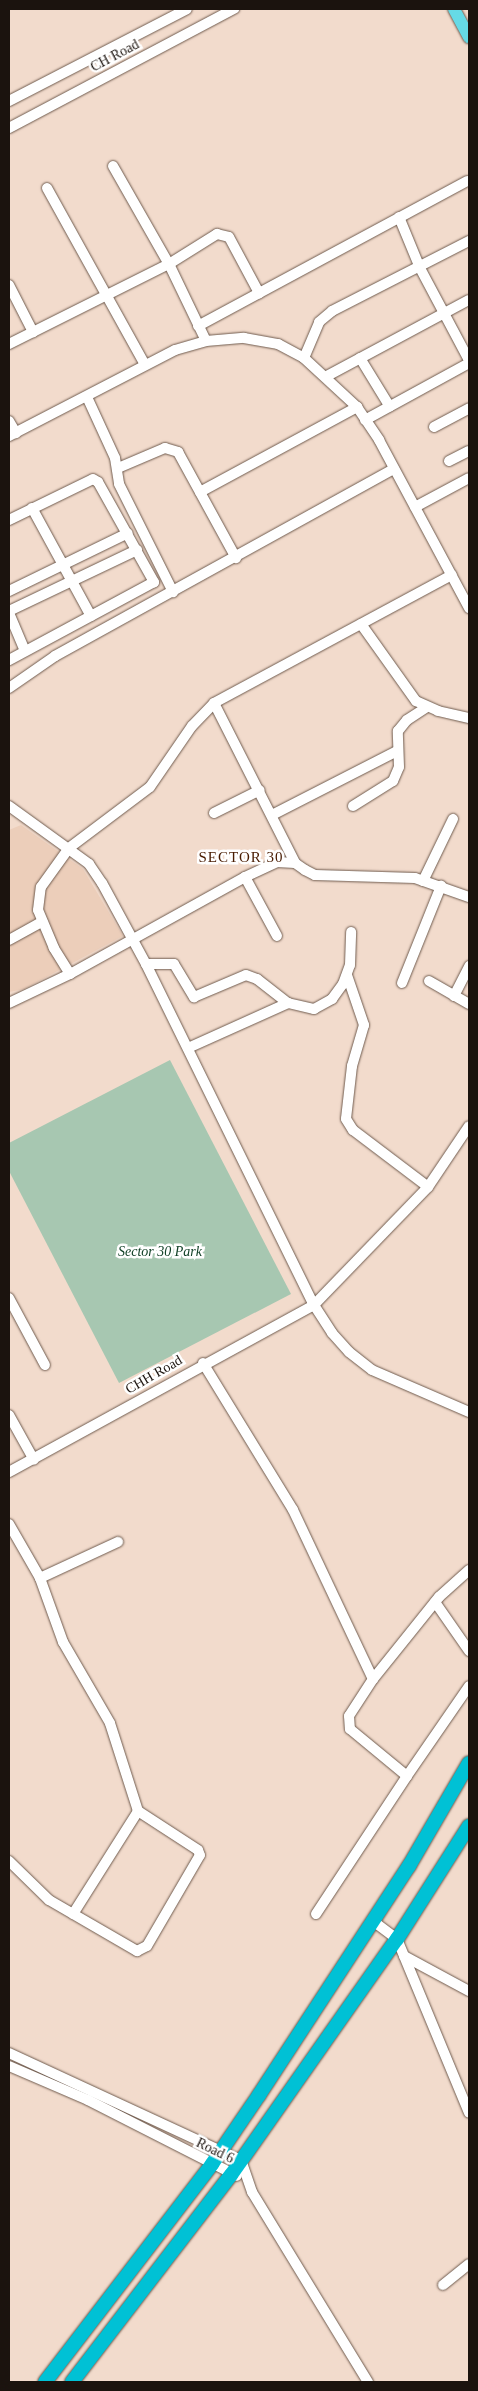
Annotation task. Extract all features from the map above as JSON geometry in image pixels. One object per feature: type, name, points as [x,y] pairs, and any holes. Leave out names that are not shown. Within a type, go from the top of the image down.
[{"type":"highway","points":[[45,2382],[212,2164],[373,1921],[469,1763]]},
{"type":"highway","points":[[72,2382],[231,2175],[397,1939],[469,1826]]},
{"type":"main road","points":[[454,9],[469,37]]},
{"type":"street","name":"CH Road","points":[[9,101],[187,9]]},
{"type":"street","name":"CH Road","points":[[9,128],[234,9]]},
{"type":"street","points":[[113,166],[169,264],[206,341]]},
{"type":"street","points":[[198,326],[468,181]]},
{"type":"street","points":[[47,188],[144,363]]},
{"type":"street","points":[[366,420],[469,362],[420,268],[399,217]]},
{"type":"street","points":[[9,344],[169,264],[217,234],[229,237],[259,293]]},
{"type":"street","points":[[304,358],[324,316],[469,241]]},
{"type":"street","points":[[9,285],[34,332]]},
{"type":"street","points":[[327,376],[469,300]]},
{"type":"street","points":[[9,420],[12,434],[87,397],[144,363],[206,341],[244,338],[278,344],[304,358],[327,376],[366,420],[469,608]]},
{"type":"street","points":[[360,358],[390,406]]},
{"type":"street","points":[[87,397],[118,468],[119,484],[173,592]]},
{"type":"street","points":[[200,492],[357,408]]},
{"type":"street","points":[[434,427],[469,408]]},
{"type":"street","points":[[118,468],[165,448],[172,448],[178,452],[236,558]]},
{"type":"street","points":[[449,461],[469,451]]},
{"type":"street","points":[[9,688],[55,656],[236,558],[394,469]]},
{"type":"street","points":[[415,507],[469,478]]},
{"type":"street","points":[[9,520],[93,479],[130,536],[154,582],[9,660]]},
{"type":"street","points":[[32,508],[91,616]]},
{"type":"street","points":[[9,591],[63,564],[130,536],[145,536]]},
{"type":"street","points":[[25,651],[9,612],[137,550]]},
{"type":"street","points":[[70,974],[42,922],[38,910],[41,887],[69,848],[150,787],[192,726],[214,703],[452,575]]},
{"type":"street","points":[[361,624],[406,691],[427,707],[469,718]]},
{"type":"street","points":[[214,703],[260,790],[295,863]]},
{"type":"street","points":[[353,806],[393,781],[399,767],[397,751],[402,726],[427,707]]},
{"type":"street","points":[[272,815],[397,751]]},
{"type":"street","points":[[214,813],[260,790]]},
{"type":"street","points":[[11,811],[69,848],[89,864],[146,964],[314,1305],[349,1352],[372,1370],[469,1412]]},
{"type":"street","points":[[423,881],[453,819]]},
{"type":"street","points":[[9,1003],[70,974],[277,862],[295,863],[315,875],[423,881],[469,897]]},
{"type":"street","points":[[245,878],[278,936]]},
{"type":"street","points":[[402,983],[441,886]]},
{"type":"street","points":[[9,940],[42,922]]},
{"type":"street","points":[[146,964],[174,964],[194,997],[246,975],[258,979],[288,1003],[308,1009],[321,1006],[336,995],[347,975],[351,958],[351,932]]},
{"type":"street","points":[[454,996],[469,966]]},
{"type":"street","points":[[347,975],[364,1025],[352,1066],[346,1119],[353,1130],[428,1187]]},
{"type":"street","points":[[429,981],[469,1004]]},
{"type":"street","points":[[188,1048],[288,1003]]},
{"type":"street","name":"CHH Road","points":[[9,1472],[34,1460],[203,1363],[314,1305],[428,1187],[469,1126]]},
{"type":"street","points":[[9,1298],[45,1365]]},
{"type":"street","points":[[203,1363],[293,1510],[373,1679]]},
{"type":"street","points":[[9,1415],[34,1460]]},
{"type":"street","points":[[9,1524],[40,1578],[63,1642],[110,1723],[138,1810],[198,1850],[200,1855],[147,1946],[137,1951],[49,1900],[9,1861]]},
{"type":"street","points":[[40,1578],[118,1542]]},
{"type":"street","points":[[407,1776],[350,1729],[350,1716],[373,1679],[435,1602],[469,1570]]},
{"type":"street","points":[[435,1602],[469,1651]]},
{"type":"street","points":[[316,1914],[469,1686]]},
{"type":"street","points":[[73,1914],[138,1810]]},
{"type":"street","points":[[373,1921],[397,1939],[469,2113]]},
{"type":"street","points":[[404,1956],[469,1991]]},
{"type":"street","name":"Road 6","points":[[9,2053],[241,2160],[245,2177],[231,2175],[88,2100],[9,2066]]},
{"type":"street","points":[[245,2177],[368,2382]]},
{"type":"street","points":[[443,2284],[469,2264]]},
{"type":"shaded area","points":[[21,825],[83,869],[123,936],[24,989],[9,992],[9,830]]},
{"type":"green space","name":"Sector 30 Park","points":[[170,1060],[291,1294],[119,1383],[9,1171],[9,1143]]},
{"type":"district","name":"SECTOR 30","points":[[241,858]]}]
